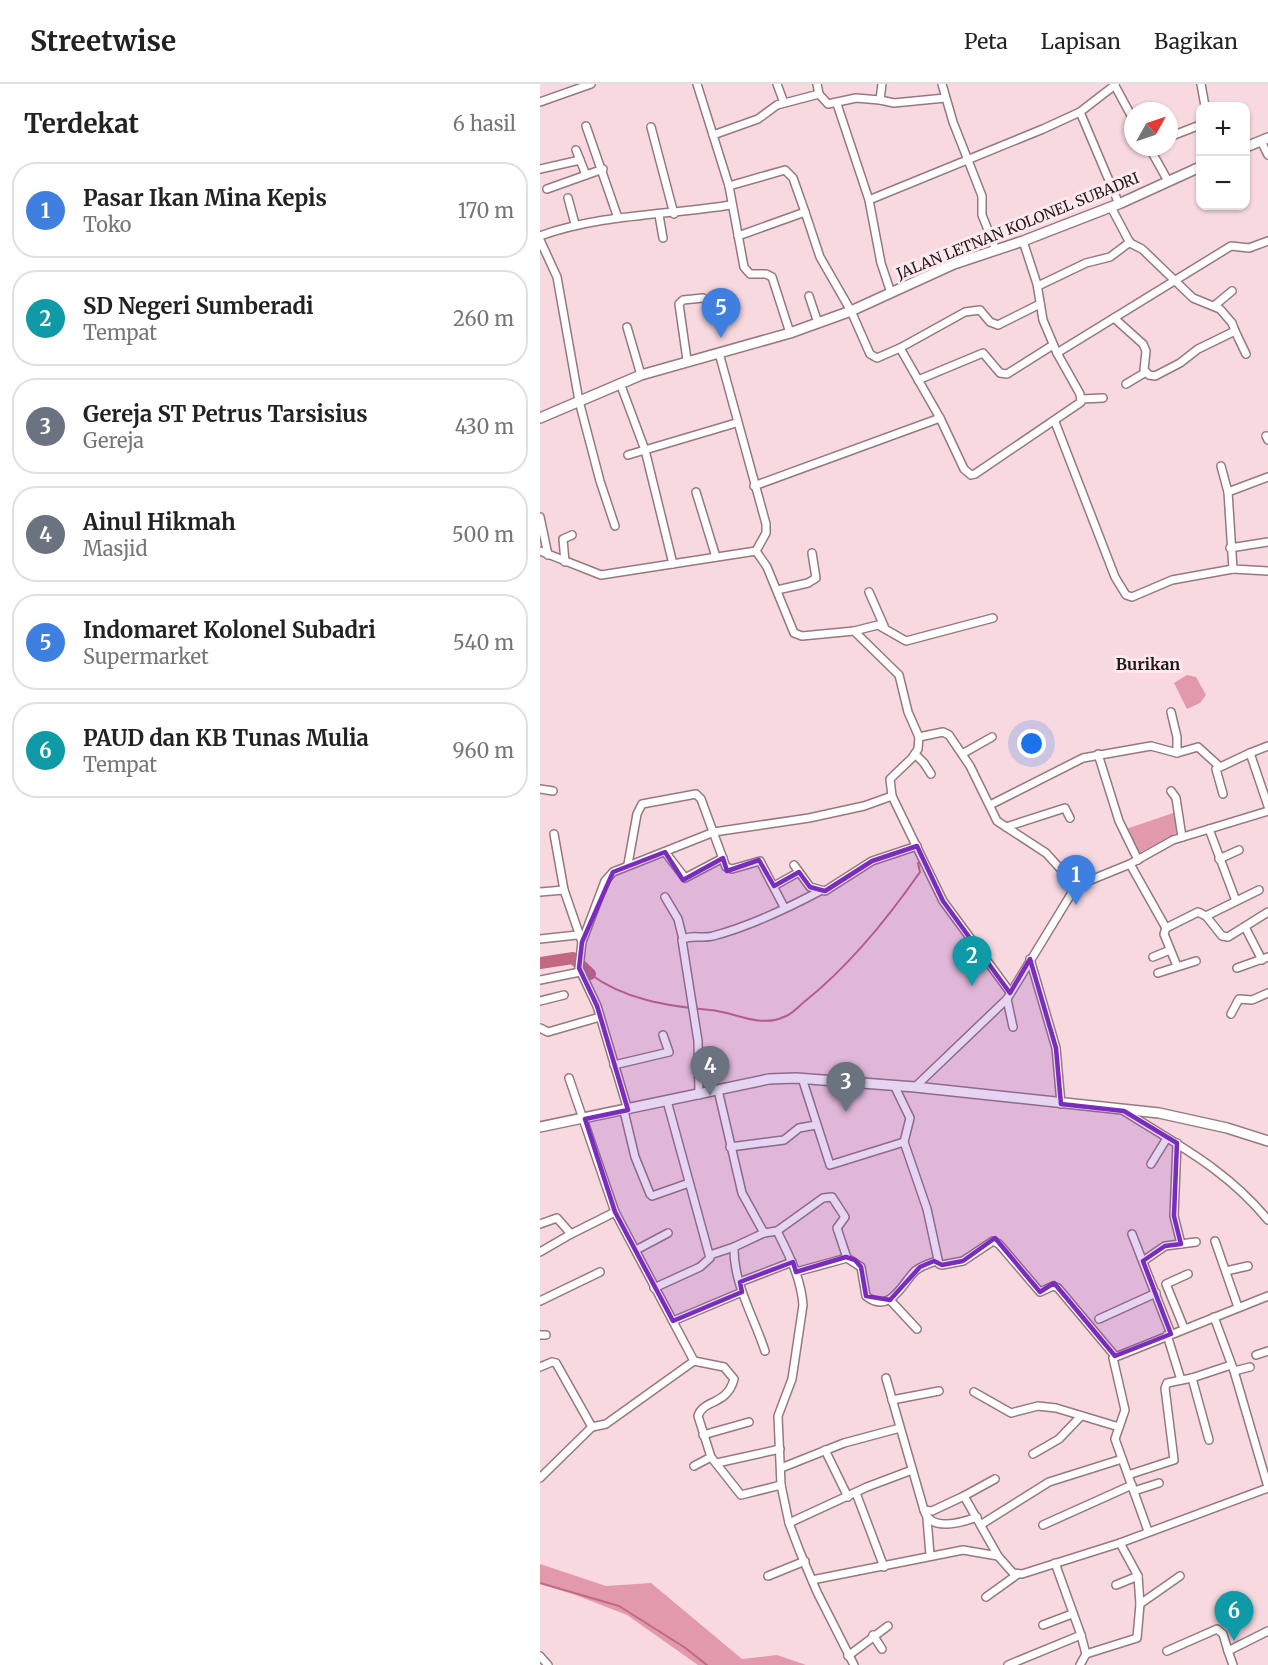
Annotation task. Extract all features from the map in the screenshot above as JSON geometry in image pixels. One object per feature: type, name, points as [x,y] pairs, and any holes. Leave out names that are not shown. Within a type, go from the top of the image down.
[{"type":"main road","points":[[1250,145],[1265,139]]},
{"type":"main road","name":"JALAN LETNAN KOLONEL SUBADRI","points":[[540,418],[641,375],[687,360],[790,333],[851,311],[954,264],[1023,242],[1196,169]]},
{"type":"main road","points":[[540,1127],[699,1095],[769,1078],[802,1078],[915,1087],[1159,1113],[1268,1141]]},
{"type":"street","points":[[540,102],[591,84]]},
{"type":"street","points":[[697,84],[729,186],[731,206],[747,272],[772,277],[790,333]]},
{"type":"street","points":[[777,84],[784,103]]},
{"type":"street","points":[[817,84],[819,93],[828,104],[837,104],[856,98],[894,103],[945,98]]},
{"type":"street","points":[[880,100],[882,84]]},
{"type":"street","points":[[942,84],[966,161],[982,196],[982,215],[996,250]]},
{"type":"street","points":[[869,200],[1080,112],[1114,84],[1124,102]]},
{"type":"street","points":[[1201,84],[1204,102]]},
{"type":"street","points":[[713,135],[758,118],[784,103],[819,93]]},
{"type":"street","points":[[837,104],[869,200],[881,263],[891,292]]},
{"type":"street","points":[[1080,112],[1130,242],[1142,249],[1173,281],[1199,302],[1214,306],[1228,317],[1246,354]]},
{"type":"street","points":[[586,126],[603,169],[618,218]]},
{"type":"street","points":[[651,127],[674,214]]},
{"type":"street","points":[[1178,134],[1196,127]]},
{"type":"street","points":[[1265,139],[1268,155]]},
{"type":"street","points":[[576,150],[586,175]]},
{"type":"street","points":[[1154,156],[1168,182]]},
{"type":"street","points":[[540,169],[580,160]]},
{"type":"street","points":[[547,189],[603,169]]},
{"type":"street","points":[[729,186],[785,170],[793,178],[820,257],[851,311],[871,356],[876,358],[900,348],[964,312],[980,310],[990,322],[998,325],[1040,304]]},
{"type":"street","points":[[568,198],[575,224]]},
{"type":"street","points":[[615,526],[600,481],[579,401],[561,293],[555,271],[540,238],[575,224],[731,206]]},
{"type":"street","points":[[738,236],[805,212]]},
{"type":"street","points":[[658,215],[663,238]]},
{"type":"street","points":[[1057,353],[1231,246],[1249,248],[1268,241]]},
{"type":"street","points":[[1023,242],[1038,286],[1040,304],[1053,345],[1082,399]]},
{"type":"street","points":[[1038,286],[1092,261],[1110,257],[1130,242]]},
{"type":"street","points":[[1214,306],[1232,291]]},
{"type":"street","points":[[809,296],[819,323]]},
{"type":"street","points":[[687,360],[679,304],[683,300],[703,298]]},
{"type":"street","points":[[1114,318],[1143,344],[1146,351],[1143,366],[1146,372],[1155,376],[1207,344],[1235,331]]},
{"type":"street","points":[[627,327],[641,375]]},
{"type":"street","points":[[918,380],[980,353],[986,355],[1000,373],[1007,374],[1053,345]]},
{"type":"street","points":[[900,348],[940,418],[964,469],[971,475],[1055,422],[1078,405],[1082,399]]},
{"type":"street","points":[[719,353],[736,423],[766,524],[766,533],[756,551]]},
{"type":"street","points":[[1126,384],[1146,372]]},
{"type":"street","points":[[620,383],[645,450],[673,564]]},
{"type":"street","points":[[1082,399],[1103,398]]},
{"type":"street","points":[[754,486],[940,418]]},
{"type":"street","points":[[1055,422],[1115,577],[1126,595],[1132,597],[1172,580],[1233,569],[1268,571]]},
{"type":"street","points":[[628,455],[736,423]]},
{"type":"street","points":[[1221,466],[1228,492],[1233,569]]},
{"type":"street","points":[[1228,492],[1268,477]]},
{"type":"street","points":[[696,492],[716,557]]},
{"type":"street","points":[[540,517],[548,555]]},
{"type":"street","points":[[565,562],[563,538],[572,535]]},
{"type":"street","points":[[1230,548],[1268,542]]},
{"type":"street","points":[[540,551],[601,575],[756,551]]},
{"type":"street","points":[[756,551],[767,567],[791,629],[797,635],[854,631],[878,625],[884,626]]},
{"type":"street","points":[[777,590],[808,583],[816,578],[812,553]]},
{"type":"street","points":[[869,592],[884,626],[901,641],[906,642],[993,618]]},
{"type":"street","points":[[854,631],[897,671],[908,712],[920,737],[915,754],[890,779],[892,796],[944,901],[1008,995],[1013,1027]]},
{"type":"street","points":[[1171,712],[1178,753]]},
{"type":"street","points":[[920,737],[943,732],[949,735],[962,754],[997,821],[1046,853],[1076,886]]},
{"type":"street","points":[[962,754],[992,737]]},
{"type":"street","points":[[990,805],[1083,758],[1098,754],[1157,746],[1178,753],[1198,747],[1219,766]]},
{"type":"street","points":[[1223,794],[1216,775],[1219,766],[1268,746]]},
{"type":"street","points":[[1250,753],[1268,806]]},
{"type":"street","points":[[915,754],[924,762],[931,774]]},
{"type":"street","points":[[1098,754],[1119,822],[1138,860]]},
{"type":"street","points":[[540,789],[553,791]]},
{"type":"street","points":[[1171,791],[1176,798],[1182,837]]},
{"type":"street","points":[[628,864],[637,814],[645,802],[696,794],[701,799],[729,869],[760,861],[784,907]]},
{"type":"street","points":[[689,1184],[652,1196],[650,1194],[635,1157],[626,1110],[600,1017],[580,972],[582,942],[605,882],[613,872],[628,864],[714,832],[809,818],[864,806],[892,796]]},
{"type":"street","points":[[1006,827],[1065,808],[1070,818]]},
{"type":"street","points":[[915,1087],[1008,995],[1076,886],[1130,864],[1182,837],[1268,811]]},
{"type":"street","points":[[1209,830],[1236,901]]},
{"type":"street","points":[[554,834],[564,890],[577,935],[582,942]]},
{"type":"street","points":[[682,937],[718,935],[752,924],[820,891],[830,890],[884,855],[917,846]]},
{"type":"street","points":[[1219,859],[1239,850]]},
{"type":"street","points":[[665,852],[685,878],[723,858]]},
{"type":"street","points":[[1130,864],[1166,928]]},
{"type":"street","points":[[794,865],[806,883],[820,891]]},
{"type":"street","points":[[774,886],[799,872]]},
{"type":"street","points":[[540,892],[564,890]]},
{"type":"street","points":[[1206,916],[1259,890]]},
{"type":"street","points":[[665,897],[681,927],[698,1041],[699,1095]]},
{"type":"street","points":[[1177,966],[1164,934],[1166,928],[1192,913],[1206,916],[1225,937],[1268,912]]},
{"type":"street","points":[[1238,968],[1265,958],[1245,927]]},
{"type":"street","points":[[540,939],[577,935]]},
{"type":"street","points":[[1153,957],[1170,950]]},
{"type":"street","points":[[1030,959],[1056,1048],[1062,1104]]},
{"type":"street","points":[[1158,973],[1196,961]]},
{"type":"street","points":[[540,981],[580,972]]},
{"type":"street","points":[[1231,1014],[1239,999],[1252,1000],[1268,993]]},
{"type":"street","points":[[540,1001],[564,995]]},
{"type":"street","points":[[540,1028],[548,1032],[600,1017]]},
{"type":"street","points":[[614,1065],[669,1052],[663,1035]]},
{"type":"street","points":[[569,1078],[585,1119],[615,1212],[694,1361]]},
{"type":"street","points":[[802,1078],[830,1166],[904,1142]]},
{"type":"street","points":[[894,1085],[910,1121],[904,1142],[927,1209],[938,1261],[942,1265],[963,1261],[993,1240],[1040,1292],[1053,1286],[1058,1288],[1115,1356]]},
{"type":"street","points":[[718,1090],[742,1193],[764,1233]]},
{"type":"street","points":[[654,1288],[700,1267],[709,1260],[710,1255],[667,1101]]},
{"type":"street","points":[[1124,1111],[1211,1164],[1237,1185],[1268,1220]]},
{"type":"street","points":[[730,1147],[784,1140],[799,1128],[816,1125]]},
{"type":"street","points":[[1151,1164],[1167,1138]]},
{"type":"street","points":[[1177,1143],[1174,1216],[1181,1244]]},
{"type":"street","points":[[710,1255],[764,1233],[777,1231],[823,1198],[832,1197],[845,1217],[837,1228],[847,1258],[861,1267],[866,1296],[872,1300],[890,1300],[903,1288],[915,1271],[938,1261]]},
{"type":"street","points":[[540,1252],[615,1212]]},
{"type":"street","points":[[540,1224],[557,1218],[572,1234]]},
{"type":"street","points":[[777,1231],[792,1262],[803,1305],[792,1379],[778,1416],[781,1485],[789,1523],[812,1580],[854,1665]]},
{"type":"street","points":[[636,1250],[668,1233]]},
{"type":"street","points":[[1132,1234],[1155,1291],[1181,1380]]},
{"type":"street","points":[[1215,1241],[1238,1307]]},
{"type":"street","points":[[1143,1261],[1165,1246],[1196,1242]]},
{"type":"street","points":[[734,1247],[742,1292],[765,1351]]},
{"type":"street","points":[[795,1272],[847,1258]]},
{"type":"street","points":[[740,1282],[792,1262]]},
{"type":"street","points":[[1226,1271],[1248,1266]]},
{"type":"street","points":[[540,1301],[600,1272]]},
{"type":"street","points":[[1099,1319],[1188,1274]]},
{"type":"street","points":[[1166,1284],[1184,1329]]},
{"type":"street","points":[[673,1321],[742,1292]]},
{"type":"street","points":[[1115,1356],[1268,1296]]},
{"type":"street","points":[[890,1300],[917,1329]]},
{"type":"street","points":[[986,1597],[1018,1574],[1120,1543],[1268,1487],[1214,1317]]},
{"type":"street","points":[[1256,1355],[1268,1351]]},
{"type":"street","points":[[1115,1356],[1113,1360],[1125,1402],[1125,1410],[1115,1439],[1148,1531]]},
{"type":"street","points":[[540,1478],[592,1427],[606,1424],[694,1361],[724,1367],[734,1379],[723,1399],[699,1412],[703,1435],[714,1460],[741,1495],[781,1485]]},
{"type":"street","points":[[540,1367],[556,1363],[592,1427]]},
{"type":"street","points":[[1128,1475],[1174,1460],[1165,1388],[1167,1383],[1232,1368],[1250,1367]]},
{"type":"street","points":[[886,1378],[926,1514],[930,1555]]},
{"type":"street","points":[[1192,1378],[1209,1440]]},
{"type":"street","points":[[892,1400],[939,1391]]},
{"type":"street","points":[[974,1392],[1011,1413],[1038,1406],[1119,1427]]},
{"type":"street","points":[[1033,1454],[1059,1439],[1081,1416]]},
{"type":"street","points":[[703,1435],[749,1422]]},
{"type":"street","points":[[781,1468],[825,1450],[900,1428]]},
{"type":"street","points":[[694,1466],[714,1460],[780,1449]]},
{"type":"street","points":[[825,1450],[848,1497]]},
{"type":"street","points":[[982,1524],[1049,1482],[1122,1459]]},
{"type":"street","points":[[789,1523],[912,1470]]},
{"type":"street","points":[[926,1514],[995,1479]]},
{"type":"street","points":[[1043,1525],[1133,1488],[1159,1483]]},
{"type":"street","points":[[856,1493],[884,1567]]},
{"type":"street","points":[[964,1496],[982,1524],[998,1556],[1018,1574]]},
{"type":"street","points":[[926,1514],[932,1522],[954,1523],[977,1517]]},
{"type":"street","points":[[1086,1654],[1137,1638],[1140,1604],[1138,1576],[1120,1543]]},
{"type":"street","points":[[812,1580],[963,1550],[998,1556]]},
{"type":"street","points":[[768,1576],[805,1561]]},
{"type":"street","points":[[1055,1563],[1086,1654],[1080,1665]]},
{"type":"street","points":[[1116,1585],[1138,1576]]},
{"type":"street","points":[[1140,1604],[1180,1576]]},
{"type":"street","points":[[1043,1625],[1072,1614]]},
{"type":"street","points":[[848,1656],[888,1626]]},
{"type":"street","points":[[1167,1651],[1217,1629],[1223,1634],[1233,1665]]},
{"type":"street","points":[[1228,1651],[1268,1631]]},
{"type":"street","points":[[873,1635],[882,1649]]},
{"type":"street","points":[[1008,1665],[1081,1635]]},
{"type":"street","points":[[540,1656],[548,1665]]},
{"type":"highlighted area","points":[[917,846],[943,901],[1010,993],[1030,959],[1056,1048],[1061,1104],[1124,1111],[1177,1143],[1174,1216],[1181,1244],[1165,1246],[1143,1261],[1171,1334],[1115,1356],[1054,1283],[1040,1292],[995,1238],[963,1261],[942,1265],[934,1261],[920,1267],[890,1300],[866,1296],[861,1267],[855,1260],[846,1257],[796,1272],[793,1262],[740,1282],[742,1292],[673,1321],[615,1212],[585,1119],[628,1110],[597,1006],[579,968],[582,942],[613,872],[665,852],[683,880],[723,858],[727,871],[759,860],[774,886],[799,872],[810,887],[825,891],[872,861]]},
{"type":"shaded area","points":[[1187,675],[1196,677],[1206,695],[1200,703],[1187,709],[1174,683]]},
{"type":"shaded area","points":[[1176,812],[1180,831],[1139,853],[1126,829]]},
{"type":"shaded area","points":[[540,1564],[606,1586],[651,1583],[742,1659],[777,1655],[806,1665],[698,1665],[627,1615],[540,1584]]},
{"type":"waterway","points":[[590,974],[618,990],[647,1000],[720,1011],[748,1019],[776,1020],[786,1016],[820,989],[851,958],[881,924],[920,872],[918,863]]},
{"type":"waterway","points":[[540,963],[573,958],[590,974]]},
{"type":"waterway","points":[[540,1583],[619,1606],[684,1647],[707,1665]]},
{"type":"place","name":"Indomaret Kolonel Subadri","points":[[721,338]]},
{"type":"place","name":"Pasar Ikan Mina Kepis","points":[[1076,905]]},
{"type":"place","name":"SD Negeri Sumberadi","points":[[972,986]]},
{"type":"place","name":"Ainul Hikmah","points":[[710,1096]]},
{"type":"place","name":"Gereja ST Petrus Tarsisius","points":[[846,1112]]},
{"type":"place","name":"PAUD dan KB Tunas Mulia","points":[[1234,1641]]},
{"type":"district","name":"Burikan","points":[[1148,664]]}]
